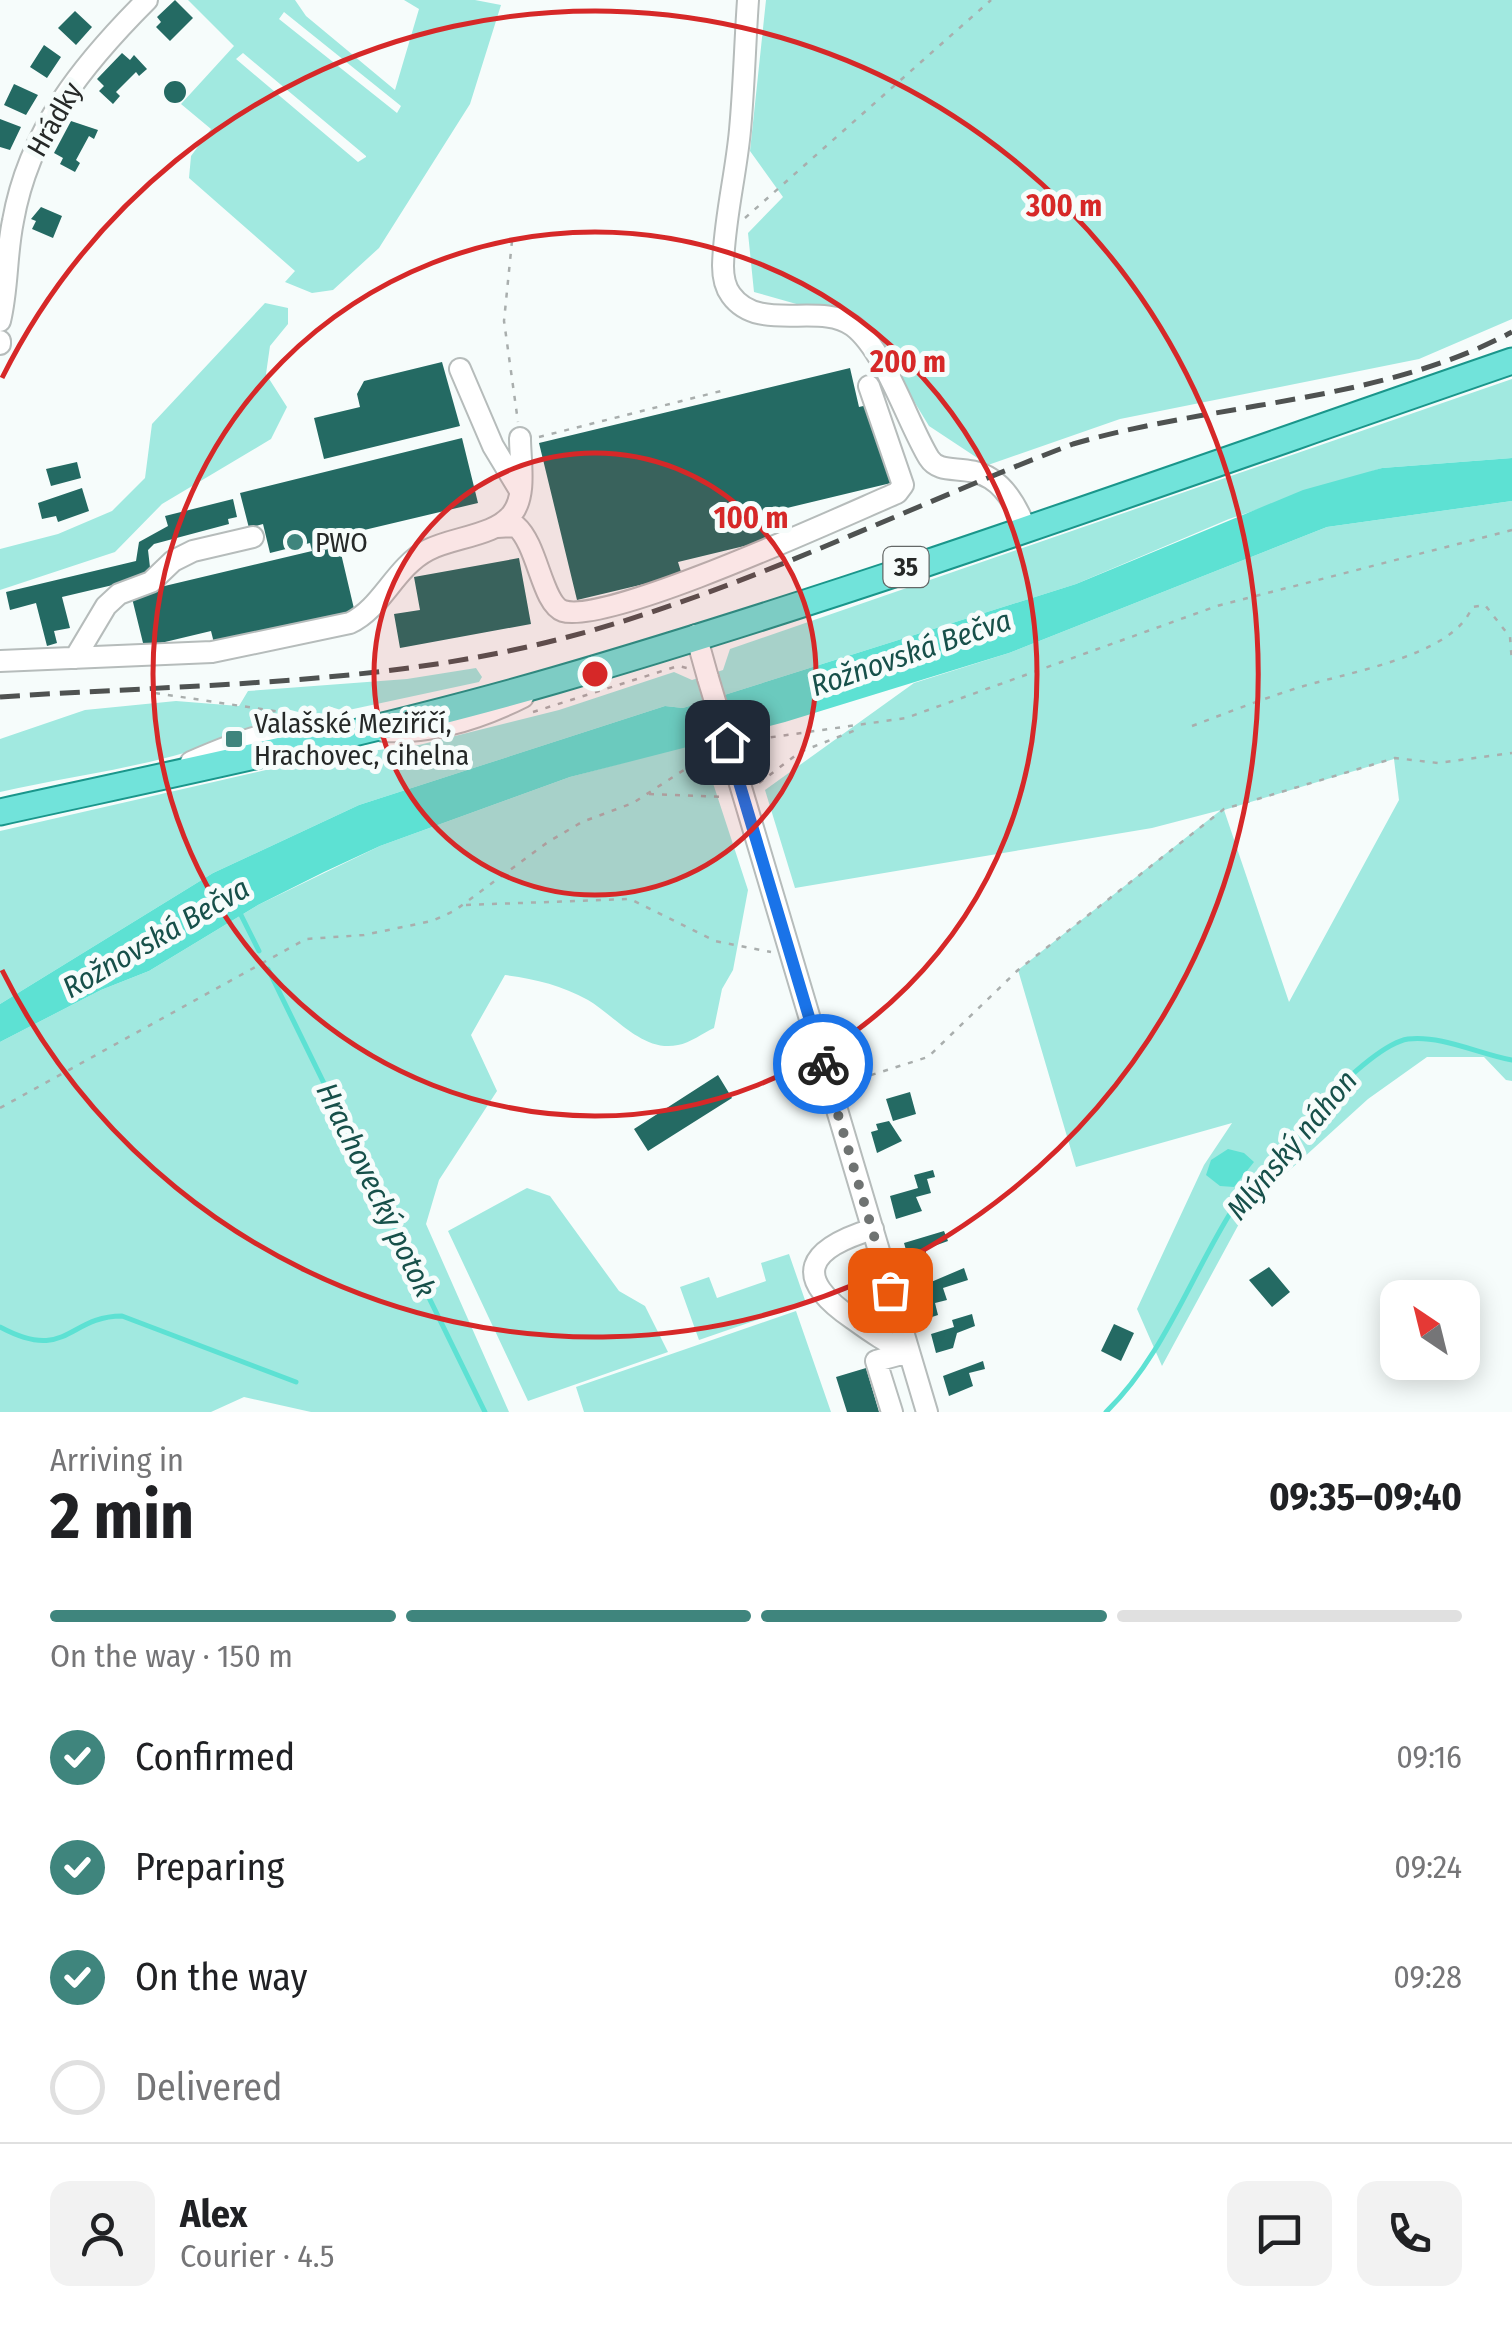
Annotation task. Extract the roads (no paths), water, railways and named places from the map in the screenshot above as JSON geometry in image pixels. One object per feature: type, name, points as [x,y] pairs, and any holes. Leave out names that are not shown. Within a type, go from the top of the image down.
[{"type":"main road","name":"35","points":[[0,812],[355,732],[558,679],[1026,527],[1512,361]]},
{"type":"street","name":"Hrádky","points":[[0,321],[13,217],[46,122],[82,70],[147,0]]},
{"type":"street","points":[[748,0],[740,131],[725,236],[725,284],[740,304],[784,316],[832,318],[855,327],[907,411],[930,459],[944,468],[992,476],[1012,498],[1026,527]]},
{"type":"street","points":[[460,370],[494,446],[520,490]]},
{"type":"street","points":[[497,526],[516,526],[529,537],[552,603],[562,611],[582,612],[684,584],[896,492],[904,485],[869,386]]},
{"type":"street","points":[[0,661],[212,652],[350,623],[364,616],[402,570],[426,551],[510,518],[520,490],[520,447]]},
{"type":"street","points":[[75,658],[106,606],[119,594],[151,582],[174,560],[193,551],[253,537]]},
{"type":"street","points":[[696,635],[737,787],[927,1412]]},
{"type":"street","points":[[872,1229],[824,1249],[812,1269],[814,1283],[834,1306],[908,1352]]},
{"type":"street","points":[[892,1412],[876,1361],[908,1352]]},
{"type":"water","name":"Rožnovská Bečva","points":[[1512,458],[1512,501],[1327,527],[1009,653],[785,722],[570,777],[380,846],[258,905],[149,971],[101,990],[0,1042],[0,1004],[213,873],[359,805],[665,706],[683,708],[1076,584],[1303,490],[1382,468]]},
{"type":"water","points":[[1228,1149],[1244,1153],[1254,1162],[1234,1187],[1220,1186],[1206,1175],[1211,1160]]},
{"type":"waterway","name":"Hrachovecký potok","points":[[240,913],[259,951]]},
{"type":"waterway","name":"Hrachovecký potok","points":[[268,969],[485,1412]]},
{"type":"waterway","name":"Mlýnský náhon","points":[[1106,1412],[1126,1391],[1159,1342],[1244,1194],[1312,1113],[1365,1064],[1408,1039],[1447,1042],[1512,1060]]},
{"type":"waterway","points":[[0,1327],[22,1337],[54,1339],[104,1318],[122,1316],[296,1382]]},
{"type":"railway","points":[[0,697],[355,674],[495,654],[564,638],[758,573],[1073,444],[1407,374],[1512,332]]},
{"type":"place","name":"PWO","points":[[295,542]]},
{"type":"place","name":"Valašské Meziříčí, Hrachovec, cihelna","points":[[234,739]]}]
